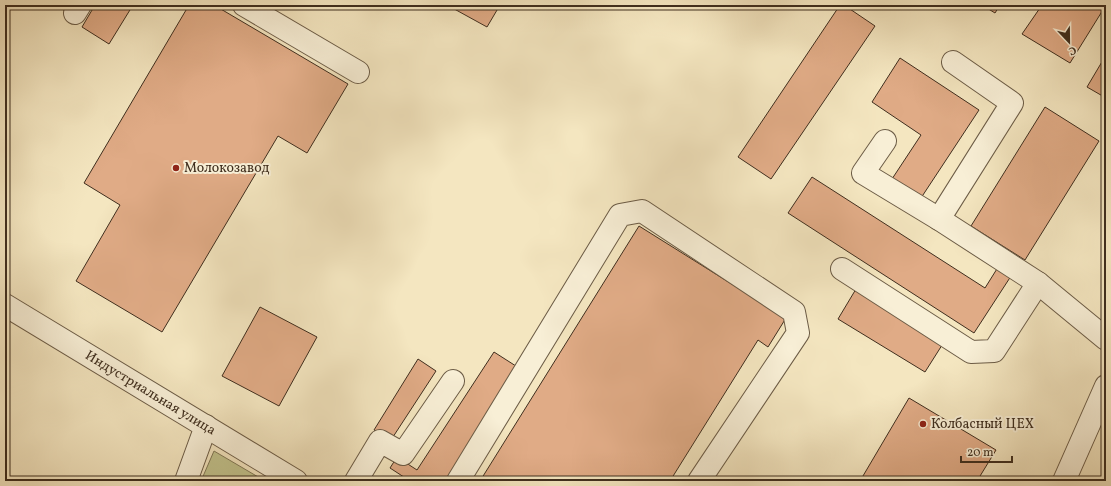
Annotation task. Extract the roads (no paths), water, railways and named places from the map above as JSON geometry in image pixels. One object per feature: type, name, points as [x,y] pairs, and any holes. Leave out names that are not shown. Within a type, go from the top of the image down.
[{"type":"street","points":[[244,5],[358,72]]},
{"type":"street","points":[[939,219],[1012,103],[953,62]]},
{"type":"street","points":[[885,141],[863,173],[939,219],[1038,283],[1106,339]]},
{"type":"street","points":[[458,481],[620,215],[642,211],[794,312],[798,333],[699,481]]},
{"type":"street","points":[[842,270],[971,352],[994,351],[1038,283]]},
{"type":"street","name":"Индустриальная улица","points":[[5,305],[296,481]]},
{"type":"street","points":[[356,481],[380,441],[403,454],[453,381]]},
{"type":"street","points":[[1064,481],[1106,386]]},
{"type":"street","points":[[186,481],[206,426]]},
{"type":"place","name":"Молокозавод","points":[[176,168]]},
{"type":"place","name":"Колбасный ЦЕХ","points":[[923,424]]}]
